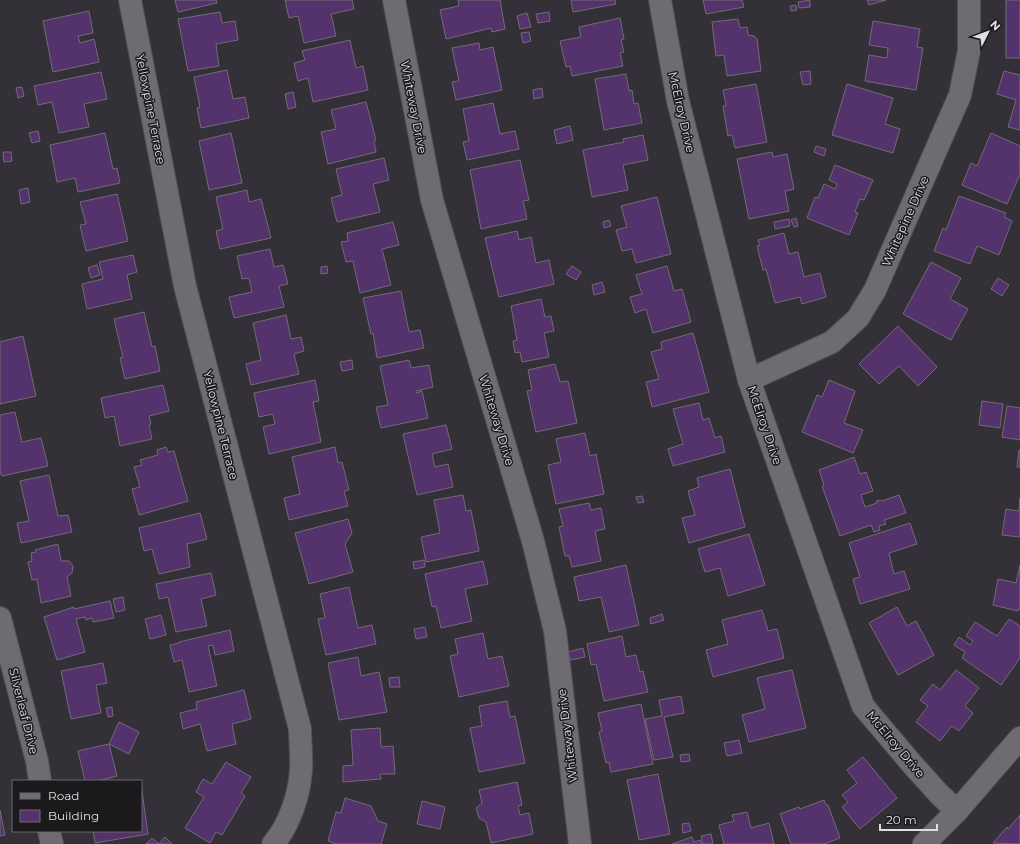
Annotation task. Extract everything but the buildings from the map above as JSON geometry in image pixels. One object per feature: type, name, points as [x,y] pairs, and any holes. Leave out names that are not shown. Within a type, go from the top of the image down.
[{"type":"street","name":"Yellowpine Terrace","points":[[130,0],[185,286],[300,729],[301,770],[295,801],[281,835],[273,844]]},
{"type":"street","name":"Whiteway Drive","points":[[394,0],[432,200],[533,541],[555,631],[580,844]]},
{"type":"street","name":"McElroy Drive","points":[[660,0],[678,101],[749,380],[863,706],[912,764],[939,794],[957,811]]},
{"type":"street","name":"Whitepine Drive","points":[[749,380],[832,342],[858,318],[871,296],[960,95],[969,51],[969,0]]},
{"type":"street","name":"Silverleaf Drive","points":[[0,618],[37,761],[40,780]]},
{"type":"street","points":[[924,844],[957,811],[1020,738]]},
{"type":"street","points":[[49,832],[52,844]]}]
